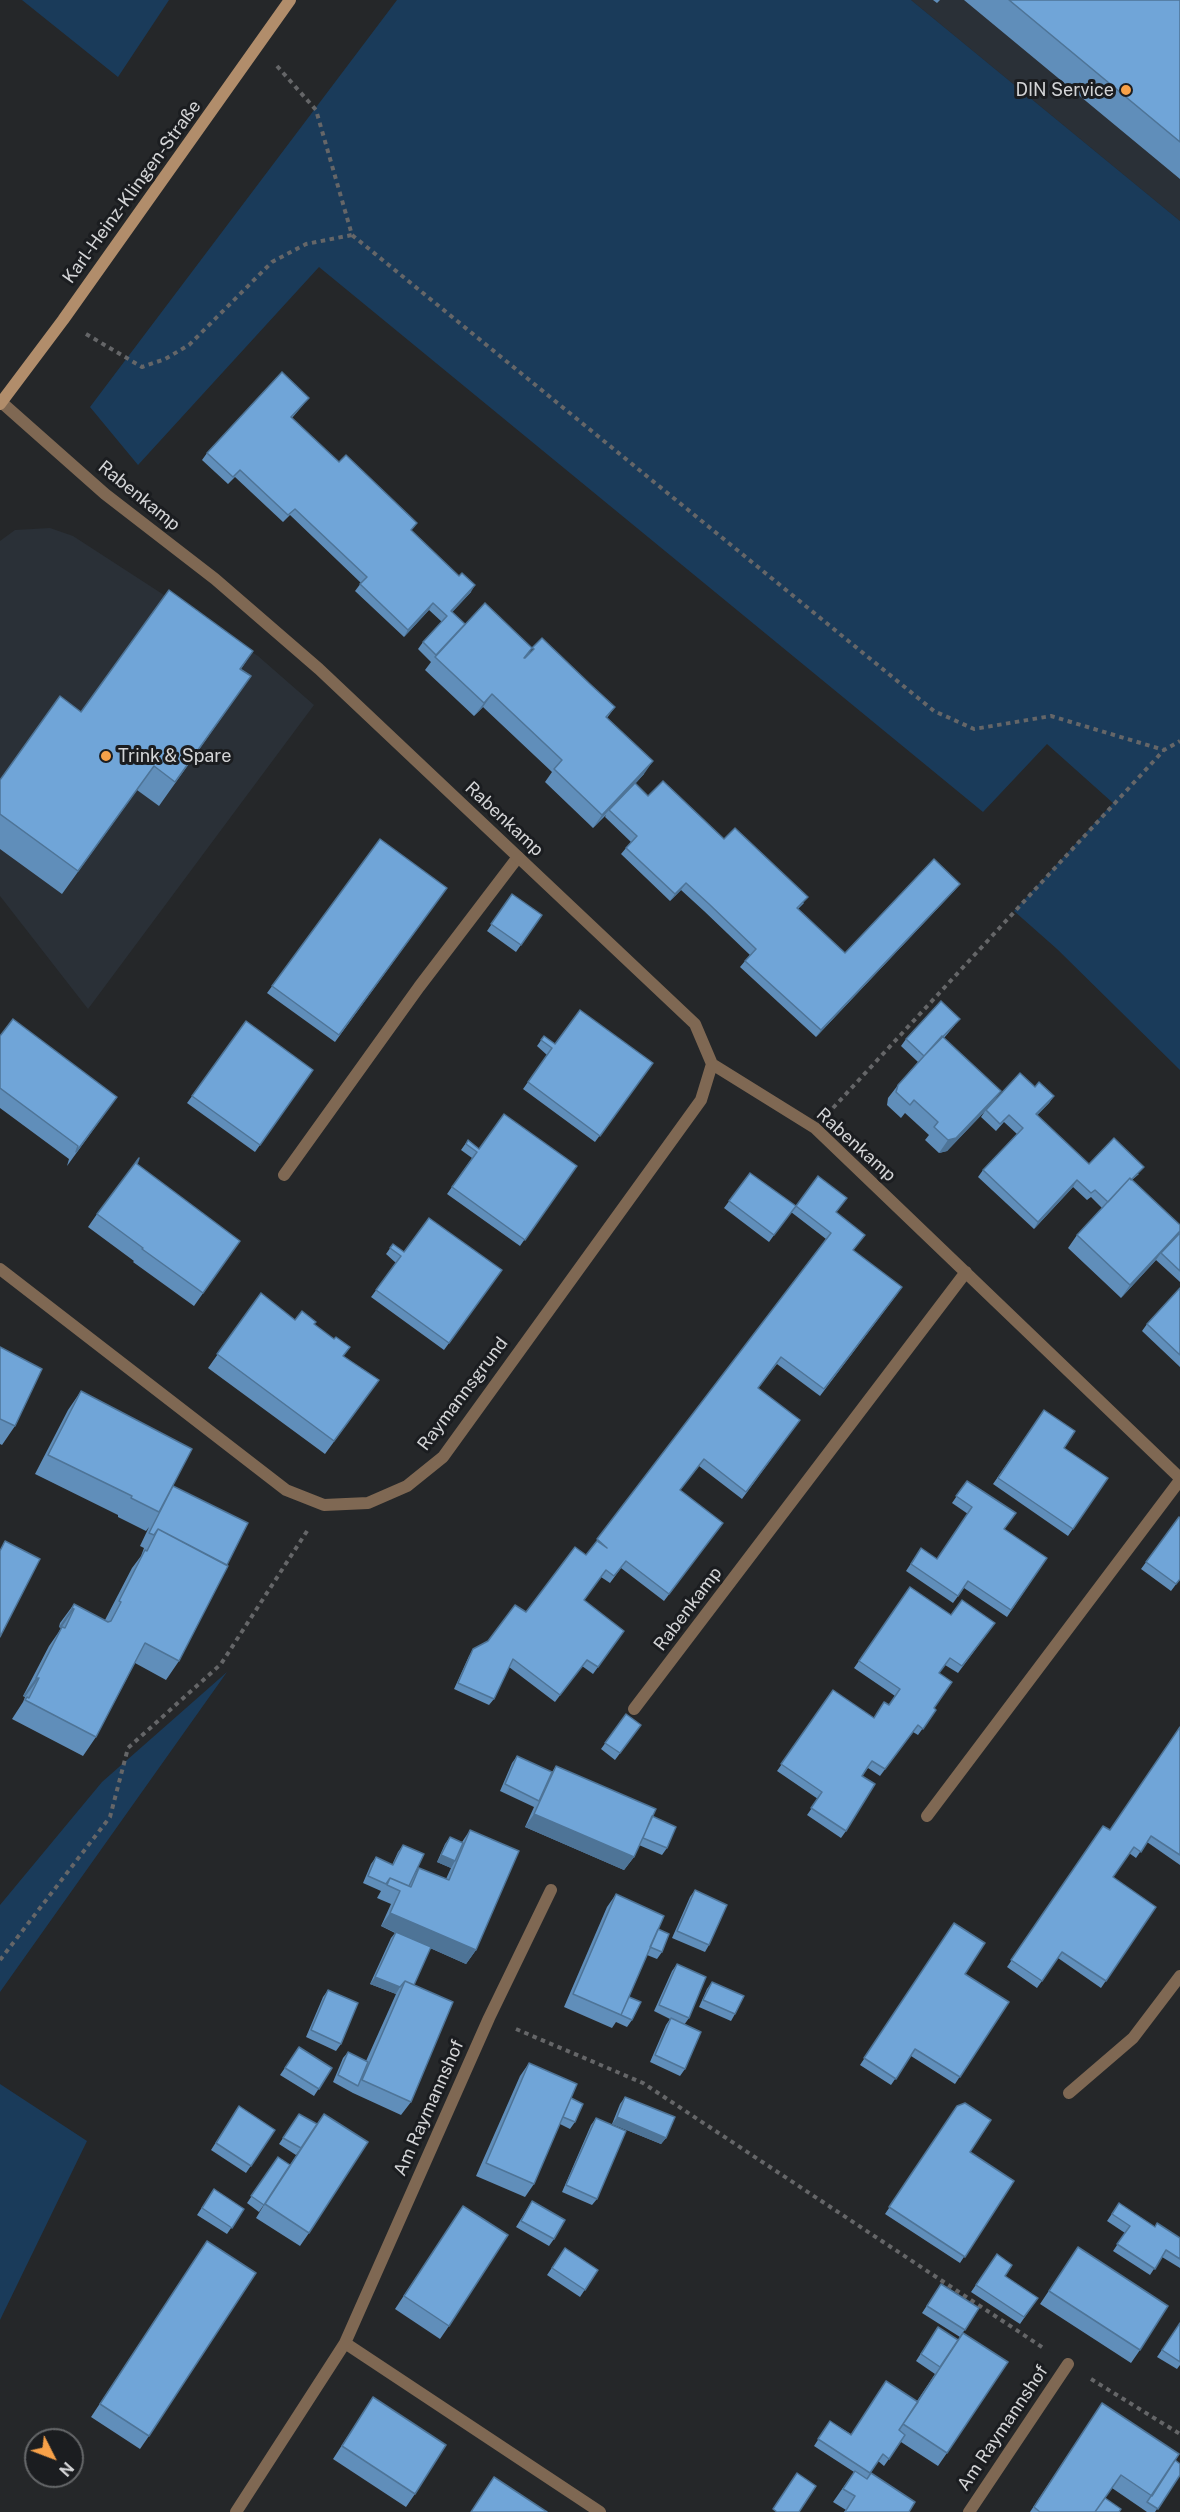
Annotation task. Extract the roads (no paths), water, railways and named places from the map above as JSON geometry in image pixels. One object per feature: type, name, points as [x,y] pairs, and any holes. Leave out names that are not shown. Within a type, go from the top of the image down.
[{"type":"main road","name":"Karl-Heinz-Klingen-Straße","points":[[0,402],[63,320],[290,0]]},
{"type":"street","name":"Rabenkamp","points":[[0,402],[105,494],[215,579],[319,669],[695,1024],[712,1064],[815,1128],[1180,1479],[927,1816]]},
{"type":"street","points":[[284,1175],[419,987],[518,857]]},
{"type":"street","name":"Raymannsgrund","points":[[0,1269],[286,1490],[324,1505],[368,1503],[407,1486],[443,1456],[701,1100],[712,1064]]},
{"type":"street","name":"Rabenkamp","points":[[634,1708],[966,1272]]},
{"type":"street","name":"Am Raymannshof","points":[[236,2512],[345,2343],[489,2018],[551,1890]]},
{"type":"street","points":[[1069,2093],[1133,2038],[1180,1976]]},
{"type":"street","points":[[345,2343],[600,2512]]},
{"type":"street","name":"Am Raymannshof","points":[[969,2512],[1068,2364]]},
{"type":"place","name":"DIN Service","points":[[1126,90]]},
{"type":"place","name":"Trink & Spare","points":[[106,756]]}]
